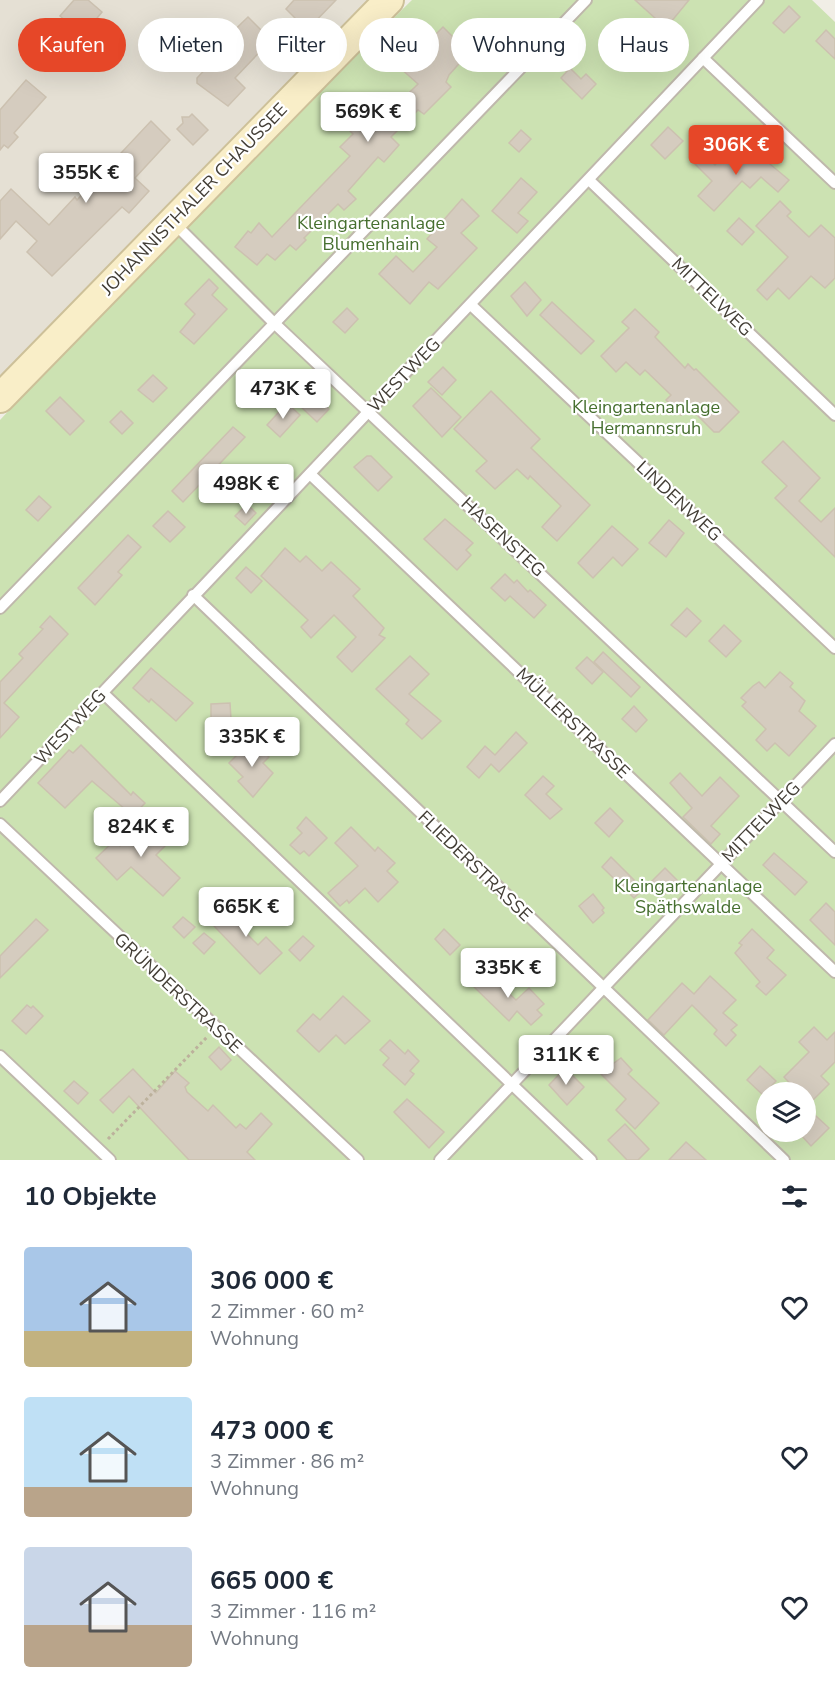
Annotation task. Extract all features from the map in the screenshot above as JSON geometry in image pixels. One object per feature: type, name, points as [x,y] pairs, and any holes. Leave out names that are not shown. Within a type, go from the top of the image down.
[{"type":"street","name":"JOHANNISTHALER CHAUSSEE","points":[[0,398],[389,0]]},
{"type":"lane","points":[[0,608],[273,322],[586,0]]},
{"type":"lane","name":"WESTWEG","points":[[0,801],[758,0]]},
{"type":"lane","points":[[703,58],[835,183]]},
{"type":"lane","name":"MITTELWEG","points":[[589,180],[835,415]]},
{"type":"lane","name":"HASENSTEG","points":[[172,220],[273,322],[370,411],[835,852]]},
{"type":"lane","name":"LINDENWEG","points":[[471,305],[835,648]]},
{"type":"lane","name":"MÜLLERSTRASSE","points":[[310,474],[835,972]]},
{"type":"lane","name":"FLIEDERSTRASSE","points":[[193,595],[784,1160]]},
{"type":"lane","points":[[102,693],[591,1160]]},
{"type":"lane","name":"MITTELWEG","points":[[440,1160],[835,745]]},
{"type":"lane","name":"GRÜNDERSTRASSE","points":[[0,824],[358,1160]]},
{"type":"lane","points":[[0,1056],[110,1160]]},
{"type":"path","points":[[98,1149],[215,1028]]},
{"type":"shaded area","points":[[0,0],[368,0],[347,23],[347,18],[256,18],[256,72],[302,72],[166,222],[0,395]]},
{"type":"green space","points":[[412,0],[812,0],[835,22],[835,845],[472,518],[835,850],[835,1160],[0,1160],[0,420],[175,233],[339,72],[347,72],[347,64],[359,52],[359,72],[439,72],[439,18],[394,18]]},
{"type":"building","points":[[74,0],[88,0],[102,12],[97,18],[62,18],[60,16]]},
{"type":"building","points":[[294,0],[336,0],[319,18],[295,18],[286,9]]},
{"type":"building","points":[[635,0],[689,0],[674,18],[655,18]]},
{"type":"building","points":[[789,6],[800,17],[784,33],[773,23]]},
{"type":"building","points":[[248,17],[256,25],[256,56],[244,68],[244,21]]},
{"type":"building","points":[[443,27],[451,35],[452,72],[446,82],[451,87],[424,114],[418,110],[391,137],[399,145],[384,162],[378,157],[348,191],[356,199],[344,210],[338,204],[304,238],[306,240],[296,250],[290,245],[275,260],[267,254],[257,265],[235,247],[248,231],[251,233],[259,223],[272,237],[350,156],[340,147],[353,134],[339,120],[348,110],[360,121],[369,111],[380,121],[418,84],[405,72],[439,72],[439,31]]},
{"type":"building","points":[[826,30],[835,39],[835,59],[816,41]]},
{"type":"building","points":[[203,72],[241,72],[235,78],[245,88],[228,106],[197,83],[197,78]]},
{"type":"building","points":[[566,72],[574,72],[581,79],[586,74],[596,84],[582,99],[561,78]]},
{"type":"building","points":[[26,80],[46,97],[14,133],[18,137],[8,148],[4,145],[0,150],[0,110]]},
{"type":"building","points":[[192,114],[208,130],[193,145],[177,129],[183,123],[182,117],[189,117]]},
{"type":"building","points":[[151,121],[170,140],[135,178],[149,191],[129,213],[122,207],[52,276],[27,252],[37,241],[16,221],[0,239],[0,201],[11,189],[49,225],[75,197],[77,200]]},
{"type":"building","points":[[668,127],[683,141],[665,159],[651,145]]},
{"type":"building","points":[[521,130],[531,139],[519,152],[509,143]]},
{"type":"building","points":[[746,150],[754,158],[758,154],[789,180],[778,192],[761,177],[750,188],[742,181],[714,211],[698,196],[712,181],[694,163],[703,154],[715,165],[724,155],[733,163]]},
{"type":"building","points":[[521,178],[537,192],[518,213],[528,221],[517,233],[492,211]]},
{"type":"building","points":[[462,199],[479,216],[461,233],[477,248],[438,289],[429,282],[410,304],[379,274],[396,256],[413,272],[437,247],[427,239]]},
{"type":"building","points":[[780,201],[791,212],[787,216],[809,237],[821,225],[835,238],[835,278],[825,288],[811,276],[789,299],[778,288],[767,300],[757,290],[788,257],[756,226]]},
{"type":"building","points":[[739,218],[754,232],[742,245],[727,231]]},
{"type":"building","points":[[209,279],[218,288],[212,295],[227,309],[194,344],[180,332],[195,314],[185,304]]},
{"type":"building","points":[[525,282],[541,300],[527,316],[511,296]]},
{"type":"building","points":[[552,302],[594,341],[581,354],[540,315]]},
{"type":"building","points":[[347,308],[358,319],[345,333],[333,322]]},
{"type":"building","points":[[635,309],[659,332],[655,337],[685,368],[688,364],[694,370],[696,369],[739,412],[719,432],[714,432],[688,406],[681,415],[666,400],[671,395],[645,370],[640,375],[626,362],[616,372],[601,356],[629,328],[622,322]]},
{"type":"building","points":[[443,367],[456,380],[442,395],[428,382]]},
{"type":"building","points":[[153,375],[167,388],[153,402],[138,390]]},
{"type":"building","points":[[431,388],[461,417],[442,437],[413,406]]},
{"type":"building","points":[[491,391],[540,439],[531,448],[590,505],[557,541],[542,527],[561,506],[530,476],[528,479],[517,469],[495,489],[476,471],[487,461],[454,429]]},
{"type":"building","points":[[312,394],[329,409],[317,422],[300,406]]},
{"type":"building","points":[[60,397],[84,421],[70,435],[46,411]]},
{"type":"building","points":[[287,403],[300,415],[280,437],[267,425]]},
{"type":"building","points":[[121,411],[133,423],[122,434],[110,422]]},
{"type":"building","points":[[233,427],[245,437],[183,502],[172,491]]},
{"type":"building","points":[[783,441],[820,478],[799,501],[821,522],[835,508],[835,557],[775,498],[787,486],[762,462]]},
{"type":"building","points":[[367,456],[371,456],[392,477],[378,491],[354,467]]},
{"type":"building","points":[[39,496],[51,507],[38,521],[26,510]]},
{"type":"building","points":[[247,504],[256,513],[245,525],[235,516]]},
{"type":"building","points":[[168,511],[185,527],[170,542],[153,526]]},
{"type":"building","points":[[445,519],[473,543],[466,550],[471,555],[457,570],[424,539]]},
{"type":"building","points":[[669,520],[684,533],[666,557],[649,543]]},
{"type":"building","points":[[612,526],[638,549],[622,566],[613,557],[593,578],[578,563]]},
{"type":"building","points":[[128,535],[141,547],[118,572],[122,575],[95,605],[78,588]]},
{"type":"building","points":[[285,548],[300,562],[306,556],[322,571],[331,562],[360,589],[353,596],[384,628],[379,635],[385,638],[352,672],[337,657],[356,637],[334,615],[311,638],[301,627],[308,620],[261,576]]},
{"type":"building","points":[[246,567],[262,581],[251,593],[236,578]]},
{"type":"building","points":[[505,574],[514,583],[517,580],[528,592],[530,590],[546,605],[534,618],[510,596],[505,601],[491,588]]},
{"type":"building","points":[[687,608],[701,621],[686,637],[671,625]]},
{"type":"building","points":[[50,616],[68,634],[4,703],[19,717],[0,738],[0,682],[23,658],[19,654],[43,629],[40,627]]},
{"type":"building","points":[[724,625],[741,641],[726,657],[709,641]]},
{"type":"building","points":[[603,652],[640,687],[631,697],[594,662]]},
{"type":"building","points":[[410,656],[429,674],[409,694],[441,721],[422,739],[406,724],[409,720],[376,689]]},
{"type":"building","points":[[587,657],[603,672],[592,684],[576,668]]},
{"type":"building","points":[[151,668],[193,703],[176,721],[151,699],[149,702],[133,688]]},
{"type":"building","points":[[780,672],[793,683],[790,687],[805,701],[799,711],[816,726],[789,756],[775,743],[767,751],[756,740],[766,729],[742,706],[746,702],[741,698],[759,682],[765,688]]},
{"type":"building","points":[[230,703],[231,719],[211,719],[211,704]]},
{"type":"building","points":[[634,706],[647,720],[636,732],[622,719]]},
{"type":"building","points":[[516,732],[527,743],[499,772],[491,764],[479,778],[467,767],[485,746],[495,755]]},
{"type":"building","points":[[252,740],[269,757],[263,763],[273,773],[253,797],[238,781],[243,777],[229,763]]},
{"type":"building","points":[[81,745],[131,795],[133,792],[145,803],[133,816],[92,781],[65,808],[38,783],[69,750],[73,753]]},
{"type":"building","points":[[680,773],[702,796],[720,777],[739,796],[711,826],[720,834],[711,844],[683,817],[692,808],[670,783]]},
{"type":"building","points":[[543,776],[554,786],[546,794],[562,809],[550,819],[525,795]]},
{"type":"building","points":[[610,808],[623,821],[609,837],[595,823]]},
{"type":"building","points":[[306,817],[327,838],[309,856],[304,851],[300,854],[290,845],[302,833],[297,828]]},
{"type":"building","points":[[145,819],[168,843],[156,855],[180,878],[163,896],[131,867],[117,880],[96,858],[114,841],[120,846]]},
{"type":"building","points":[[351,827],[375,851],[378,847],[395,863],[387,871],[398,882],[378,902],[365,888],[349,903],[347,900],[340,906],[328,893],[358,866],[335,843]]},
{"type":"building","points":[[774,853],[807,882],[795,895],[763,865]]},
{"type":"building","points":[[611,857],[643,889],[634,898],[602,867]]},
{"type":"building","points":[[665,868],[677,880],[665,894],[652,881]]},
{"type":"building","points":[[593,894],[604,908],[602,910],[604,913],[593,923],[579,906]]},
{"type":"building","points":[[237,898],[251,912],[238,925],[258,945],[266,937],[282,953],[260,974],[214,926]]},
{"type":"building","points":[[826,903],[835,912],[835,945],[810,920]]},
{"type":"building","points":[[183,917],[195,927],[184,938],[173,927]]},
{"type":"building","points":[[36,919],[48,930],[0,978],[0,956]]},
{"type":"building","points":[[444,929],[460,945],[450,955],[435,939]]},
{"type":"building","points":[[752,929],[774,950],[767,958],[786,975],[766,995],[756,986],[760,982],[735,953],[742,945],[739,943]]},
{"type":"building","points":[[204,933],[215,942],[204,954],[193,943]]},
{"type":"building","points":[[303,936],[314,946],[300,961],[289,950]]},
{"type":"building","points":[[479,972],[487,972],[516,1000],[529,988],[544,1004],[537,1010],[542,1015],[531,1025],[517,1011],[509,1021],[474,987],[476,984],[471,980]]},
{"type":"building","points":[[710,976],[736,1000],[723,1013],[737,1025],[731,1030],[736,1035],[726,1046],[714,1034],[717,1030],[692,1005],[664,1035],[648,1020],[682,983],[694,994]]},
{"type":"building","points":[[343,996],[370,1021],[345,1044],[336,1035],[319,1052],[297,1031],[313,1014],[320,1020]]},
{"type":"building","points":[[27,1005],[31,1008],[33,1006],[43,1016],[26,1034],[12,1021]]},
{"type":"building","points":[[814,1027],[827,1040],[835,1032],[835,1062],[821,1076],[829,1084],[816,1097],[816,1082],[789,1082],[784,1077],[809,1052],[799,1042]]},
{"type":"building","points":[[390,1040],[405,1054],[408,1050],[419,1061],[410,1071],[414,1074],[405,1085],[383,1065],[389,1058],[380,1050]]},
{"type":"building","points":[[219,1047],[231,1060],[221,1070],[209,1057]]},
{"type":"building","points":[[621,1058],[632,1070],[628,1074],[659,1103],[635,1129],[616,1110],[626,1099],[600,1073]]},
{"type":"building","points":[[760,1066],[776,1081],[756,1082],[756,1088],[747,1080]]},
{"type":"building","points":[[565,1068],[584,1087],[567,1105],[549,1085]]},
{"type":"building","points":[[133,1069],[156,1093],[175,1071],[189,1083],[185,1087],[187,1092],[208,1111],[213,1105],[236,1128],[240,1124],[246,1129],[261,1113],[272,1124],[247,1152],[255,1160],[189,1160],[129,1096],[113,1113],[100,1100]]},
{"type":"building","points":[[74,1081],[88,1093],[78,1104],[64,1091]]},
{"type":"building","points":[[407,1099],[444,1132],[429,1148],[394,1112]]},
{"type":"building","points":[[816,1116],[829,1128],[816,1141]]},
{"type":"building","points":[[625,1124],[649,1149],[638,1160],[627,1160],[608,1140]]},
{"type":"building","points":[[686,1142],[706,1160],[669,1160]]},
{"type":"park label","name":"Kleingartenanlage Blumenhain","points":[[371,233]]},
{"type":"park label","name":"Kleingartenanlage Hermannsruh","points":[[646,417]]},
{"type":"park label","name":"Kleingartenanlage Späthswalde","points":[[688,896]]}]
